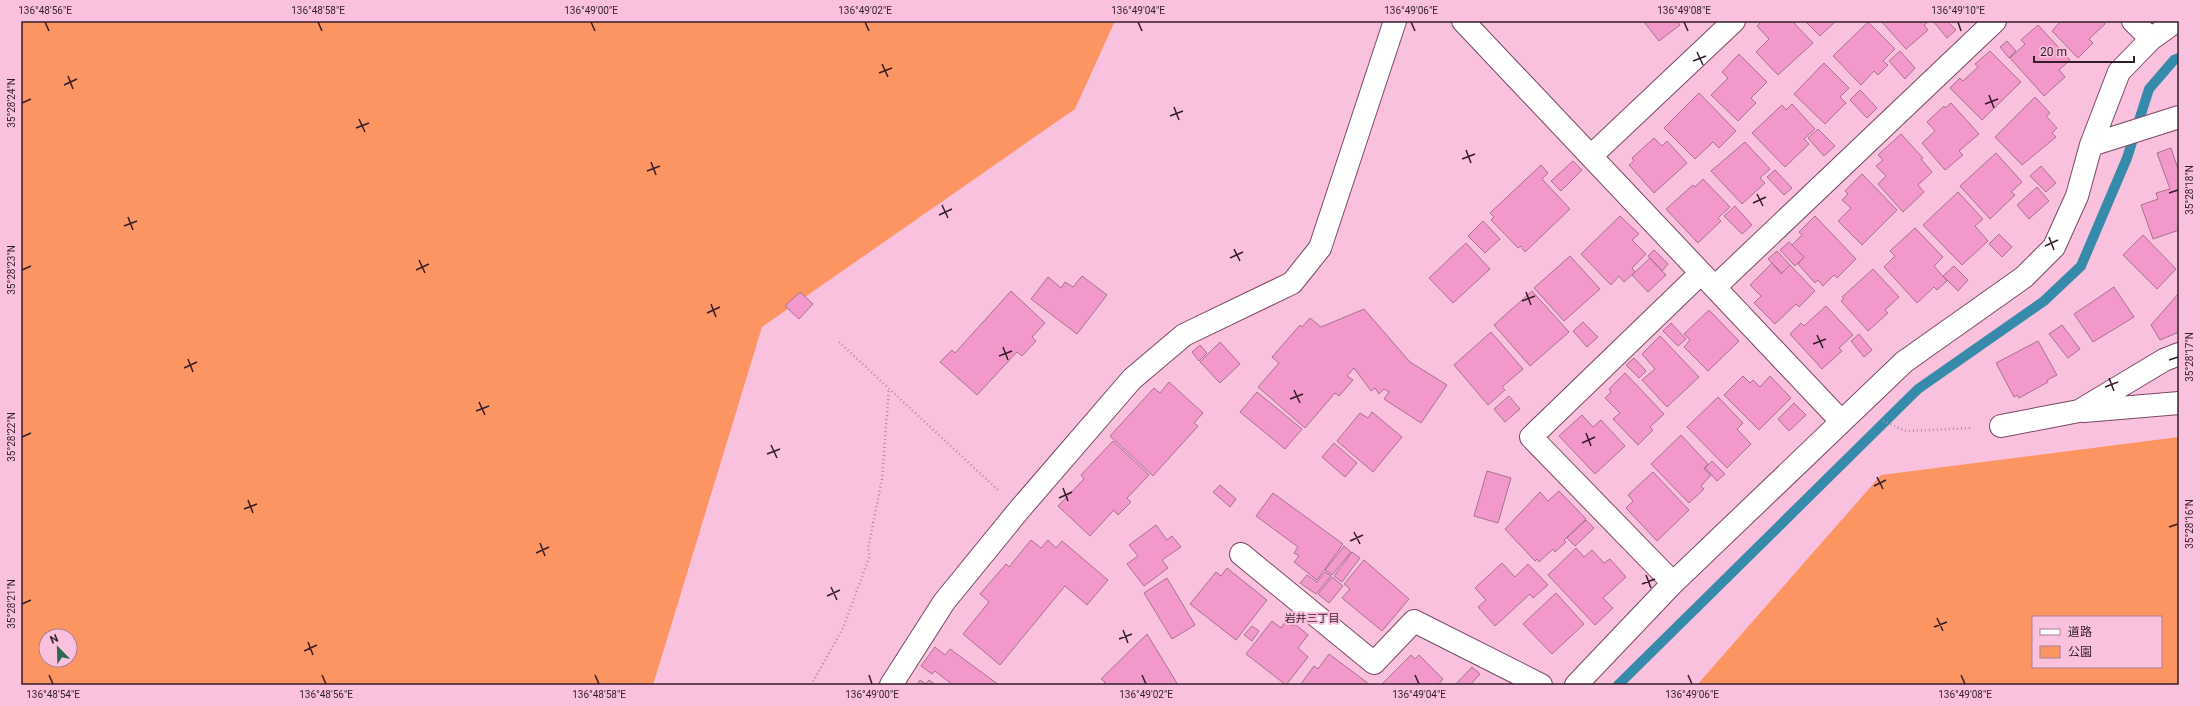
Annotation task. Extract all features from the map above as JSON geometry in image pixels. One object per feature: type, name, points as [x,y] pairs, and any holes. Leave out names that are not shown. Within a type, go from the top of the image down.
[{"type":"street","points":[[891,685],[944,602],[1019,510],[1132,379],[1184,335],[1292,283],[1320,248],[1396,21]]},
{"type":"street","points":[[1463,21],[1842,421]]},
{"type":"street","points":[[1590,156],[1734,21]]},
{"type":"street","points":[[1673,583],[1531,437],[1708,280],[1994,21]]},
{"type":"street","points":[[2133,21],[2150,39]]},
{"type":"street","points":[[1576,685],[1673,583],[1904,362],[2024,276],[2054,247],[2076,196],[2090,145],[2119,72],[2150,39],[2176,21]]},
{"type":"street","points":[[2090,145],[2179,117]]},
{"type":"street","points":[[2079,411],[2164,360],[2179,354]]},
{"type":"street","points":[[2001,426],[2079,411],[2179,402]]},
{"type":"street","points":[[1241,554],[1374,663],[1414,621],[1541,685]]},
{"type":"path","points":[[839,342],[1019,510]]},
{"type":"path","points":[[811,685],[843,628],[870,555],[868,549],[882,479],[889,388]]},
{"type":"path","points":[[1879,419],[1906,431],[2001,426]]},
{"type":"green space","points":[[21,21],[1115,21],[1075,109],[762,327],[653,685],[21,685]]},
{"type":"green space","points":[[2179,437],[2179,685],[1697,685],[1881,475]]},
{"type":"building","points":[[1677,21],[1680,25],[1659,41],[1644,22]]},
{"type":"building","points":[[1762,21],[1792,21],[1813,43],[1778,75],[1756,52],[1769,39],[1757,26]]},
{"type":"building","points":[[1805,21],[1836,21],[1820,36]]},
{"type":"building","points":[[1881,21],[1929,21],[1924,25],[1928,30],[1906,49]]},
{"type":"building","points":[[1933,21],[1947,21],[1956,30],[1947,38]]},
{"type":"building","points":[[2061,21],[2103,21],[2105,24],[2089,39],[2093,43],[2078,58],[2052,31]]},
{"type":"building","points":[[1868,22],[1895,49],[1883,61],[1888,65],[1878,75],[1874,71],[1861,85],[1833,56]]},
{"type":"building","points":[[2038,25],[2070,60],[2059,70],[2065,77],[2044,96],[2010,58],[2025,44],[2021,40]]},
{"type":"building","points":[[2007,41],[2016,51],[2009,58],[2000,47]]},
{"type":"building","points":[[1900,51],[1915,68],[1905,79],[1889,61]]},
{"type":"building","points":[[1990,51],[2021,82],[1982,120],[1950,88],[1960,78],[1963,81],[1978,67],[1975,64]]},
{"type":"building","points":[[1739,54],[1767,82],[1751,98],[1756,103],[1738,121],[1711,95],[1728,78],[1722,72]]},
{"type":"building","points":[[1824,63],[1849,88],[1840,97],[1846,103],[1825,124],[1794,94]]},
{"type":"building","points":[[1860,90],[1877,108],[1867,118],[1850,100]]},
{"type":"building","points":[[1699,93],[1736,131],[1719,148],[1713,142],[1695,159],[1664,128]]},
{"type":"building","points":[[2035,97],[2050,113],[2046,116],[2057,128],[2052,133],[2056,137],[2022,165],[1995,137]]},
{"type":"building","points":[[1951,103],[1979,134],[1959,151],[1963,155],[1945,170],[1922,143],[1935,131],[1927,122],[1944,106],[1945,108]]},
{"type":"building","points":[[1792,104],[1815,129],[1804,139],[1809,144],[1785,167],[1752,133],[1782,105],[1786,110]]},
{"type":"building","points":[[1818,129],[1835,146],[1824,156],[1808,138]]},
{"type":"building","points":[[1901,134],[1923,158],[1921,159],[1932,172],[1918,185],[1924,192],[1903,212],[1878,184],[1886,176],[1876,166],[1883,160],[1878,155]]},
{"type":"building","points":[[1654,138],[1662,146],[1667,141],[1687,163],[1654,193],[1629,165],[1634,161],[1632,158]]},
{"type":"building","points":[[1745,142],[1770,169],[1760,178],[1765,183],[1742,204],[1711,171]]},
{"type":"building","points":[[2171,148],[2179,172],[2179,230],[2153,239],[2141,205],[2158,199],[2156,193],[2170,189],[2157,153]]},
{"type":"building","points":[[1996,153],[2022,182],[2011,192],[2015,195],[1990,219],[1960,186]]},
{"type":"building","points":[[1573,161],[1582,170],[1561,191],[1551,181]]},
{"type":"building","points":[[1541,165],[1548,173],[1542,179],[1570,209],[1525,252],[1521,246],[1518,248],[1491,220],[1494,217],[1490,213]]},
{"type":"building","points":[[2041,166],[2056,183],[2046,192],[2030,176]]},
{"type":"building","points":[[1775,170],[1792,188],[1784,195],[1767,177]]},
{"type":"building","points":[[1862,174],[1897,210],[1862,245],[1838,221],[1851,208],[1842,200],[1848,194],[1845,191]]},
{"type":"building","points":[[1703,179],[1730,207],[1718,218],[1721,221],[1698,243],[1666,209],[1693,185],[1695,187]]},
{"type":"building","points":[[2037,187],[2049,201],[2029,219],[2017,205]]},
{"type":"building","points":[[1958,192],[1983,219],[1975,226],[1988,241],[1962,265],[1923,225]]},
{"type":"building","points":[[1735,206],[1752,225],[1742,234],[1724,216]]},
{"type":"building","points":[[1620,216],[1639,234],[1632,240],[1646,254],[1632,268],[1635,272],[1624,282],[1619,276],[1611,285],[1581,254]]},
{"type":"building","points":[[1815,216],[1856,259],[1837,278],[1834,275],[1823,286],[1818,280],[1815,283],[1798,264],[1804,257],[1792,245],[1802,235],[1799,232]]},
{"type":"building","points":[[1483,221],[1500,239],[1485,253],[1468,236]]},
{"type":"building","points":[[1915,228],[1943,257],[1934,266],[1947,281],[1937,290],[1934,287],[1917,303],[1884,267],[1895,256],[1890,251]]},
{"type":"building","points":[[1999,234],[2012,247],[2002,257],[1989,244]]},
{"type":"building","points":[[2143,235],[2176,269],[2157,289],[2123,255]]},
{"type":"building","points":[[1789,242],[1804,257],[1795,266],[1780,250]]},
{"type":"building","points":[[1466,243],[1490,269],[1453,303],[1429,278]]},
{"type":"building","points":[[1654,250],[1668,264],[1662,271],[1648,256]]},
{"type":"building","points":[[1777,251],[1790,265],[1782,273],[1768,259]]},
{"type":"building","points":[[1570,256],[1600,289],[1564,321],[1534,288]]},
{"type":"building","points":[[1650,258],[1666,275],[1648,292],[1632,275]]},
{"type":"building","points":[[1772,263],[1781,274],[1790,265],[1815,291],[1799,307],[1796,304],[1775,324],[1754,303],[1761,296],[1750,285]]},
{"type":"building","points":[[1954,266],[1968,280],[1958,291],[1943,276]]},
{"type":"building","points":[[1873,269],[1899,297],[1885,310],[1888,313],[1868,331],[1841,301],[1844,299],[1842,297]]},
{"type":"building","points":[[1082,276],[1107,295],[1077,334],[1031,299],[1048,277],[1061,288],[1065,282],[1073,287]]},
{"type":"building","points":[[2114,287],[2134,317],[2093,342],[2074,314]]},
{"type":"building","points":[[1011,291],[1045,323],[1032,337],[1036,341],[1022,356],[1017,352],[977,395],[940,362],[952,350],[955,353]]},
{"type":"building","points":[[1532,291],[1569,332],[1530,366],[1494,325]]},
{"type":"building","points":[[800,292],[813,304],[799,319],[785,306]]},
{"type":"building","points":[[2179,293],[2179,332],[2160,340],[2151,325]]},
{"type":"building","points":[[1826,306],[1853,335],[1839,348],[1842,351],[1822,369],[1790,334],[1801,323],[1804,326]]},
{"type":"building","points":[[1364,309],[1410,362],[1447,385],[1421,423],[1384,399],[1389,392],[1384,389],[1379,394],[1375,388],[1371,391],[1354,368],[1347,376],[1353,380],[1339,396],[1335,393],[1305,428],[1258,387],[1279,363],[1272,357],[1300,325],[1302,327],[1310,318],[1321,327]]},
{"type":"building","points":[[1709,310],[1739,341],[1708,371],[1684,347],[1690,340],[1684,334]]},
{"type":"building","points":[[1583,322],[1598,337],[1587,347],[1573,331]]},
{"type":"building","points":[[1671,323],[1686,339],[1678,346],[1663,331]]},
{"type":"building","points":[[2062,325],[2080,349],[2068,358],[2049,334]]},
{"type":"building","points":[[1491,332],[1523,369],[1502,387],[1505,390],[1488,405],[1454,365]]},
{"type":"building","points":[[1859,334],[1872,350],[1864,357],[1851,341]]},
{"type":"building","points":[[1660,336],[1699,377],[1667,407],[1642,380],[1655,369],[1642,354]]},
{"type":"building","points":[[2038,341],[2057,375],[2047,380],[2048,382],[2019,398],[2017,395],[2014,397],[1996,363]]},
{"type":"building","points":[[1220,342],[1240,364],[1220,383],[1200,362]]},
{"type":"building","points":[[1200,345],[1207,353],[1199,361],[1192,352]]},
{"type":"building","points":[[1634,358],[1646,371],[1639,378],[1626,365]]},
{"type":"building","points":[[1625,373],[1664,414],[1650,427],[1653,430],[1638,445],[1613,419],[1620,413],[1605,398],[1611,392],[1609,389]]},
{"type":"building","points":[[1743,376],[1750,383],[1753,380],[1760,387],[1770,376],[1791,398],[1759,430],[1724,395]]},
{"type":"building","points":[[1169,382],[1203,413],[1194,423],[1198,426],[1153,476],[1110,436],[1154,388],[1160,393]]},
{"type":"building","points":[[1257,392],[1302,429],[1285,449],[1240,412]]},
{"type":"building","points":[[1509,396],[1520,409],[1505,422],[1494,409]]},
{"type":"building","points":[[1718,397],[1743,423],[1737,429],[1751,444],[1727,468],[1687,427]]},
{"type":"building","points":[[1794,403],[1806,415],[1789,431],[1778,419]]},
{"type":"building","points":[[1372,412],[1402,437],[1373,472],[1337,441],[1360,413],[1368,418]]},
{"type":"building","points":[[1582,415],[1593,427],[1601,420],[1625,446],[1595,474],[1559,436]]},
{"type":"building","points":[[1681,435],[1708,464],[1704,469],[1711,475],[1701,486],[1704,489],[1689,503],[1651,464]]},
{"type":"building","points":[[1113,441],[1149,475],[1127,498],[1131,502],[1118,515],[1114,510],[1090,536],[1058,506],[1084,479],[1081,475]]},
{"type":"building","points":[[1334,443],[1357,463],[1345,477],[1322,457]]},
{"type":"building","points":[[1712,461],[1725,474],[1717,481],[1705,468]]},
{"type":"building","points":[[1487,471],[1511,478],[1498,523],[1474,516]]},
{"type":"building","points":[[1653,472],[1689,510],[1657,541],[1626,508],[1633,501],[1628,495]]},
{"type":"building","points":[[1220,485],[1236,499],[1230,507],[1213,492]]},
{"type":"building","points":[[1559,491],[1586,519],[1564,540],[1566,542],[1555,552],[1553,549],[1539,562],[1537,559],[1535,561],[1505,529],[1540,492],[1548,501]]},
{"type":"building","points":[[1273,493],[1343,544],[1317,580],[1294,562],[1299,556],[1294,553],[1298,547],[1256,516]]},
{"type":"building","points":[[1586,520],[1594,528],[1575,546],[1567,538]]},
{"type":"building","points":[[1156,525],[1167,540],[1172,536],[1181,547],[1162,560],[1168,568],[1144,586],[1127,564],[1138,556],[1129,545]]},
{"type":"building","points":[[1031,540],[1041,548],[1048,540],[1056,548],[1062,541],[1108,580],[1087,605],[1065,586],[1000,665],[963,634],[989,602],[980,594],[1006,564],[1009,567]]},
{"type":"building","points":[[1344,546],[1351,552],[1332,575],[1325,570]]},
{"type":"building","points":[[1576,548],[1584,557],[1592,550],[1604,563],[1610,559],[1626,577],[1603,598],[1613,608],[1595,625],[1548,575]]},
{"type":"building","points":[[1352,552],[1360,558],[1342,582],[1334,576]]},
{"type":"building","points":[[1364,560],[1409,599],[1382,631],[1342,598],[1350,589],[1344,584]]},
{"type":"building","points":[[1502,563],[1515,577],[1528,564],[1548,585],[1533,598],[1530,594],[1495,626],[1478,607],[1486,600],[1475,588]]},
{"type":"building","points":[[1227,568],[1267,600],[1236,640],[1190,604],[1216,572],[1221,576]]},
{"type":"building","points":[[1325,572],[1331,576],[1316,594],[1300,583],[1307,575],[1317,582]]},
{"type":"building","points":[[1332,577],[1343,586],[1329,603],[1318,594]]},
{"type":"building","points":[[1167,578],[1195,625],[1172,639],[1144,593]]},
{"type":"building","points":[[1556,593],[1584,624],[1552,654],[1523,624]]},
{"type":"building","points":[[1272,621],[1281,628],[1286,621],[1293,626],[1295,624],[1308,635],[1298,648],[1308,657],[1286,685],[1246,654]]},
{"type":"building","points":[[1252,626],[1259,631],[1252,641],[1244,635]]},
{"type":"building","points":[[1147,634],[1178,685],[1102,685],[1105,682],[1101,679]]},
{"type":"building","points":[[935,647],[945,655],[950,649],[999,685],[953,685],[935,671],[932,674],[921,666]]},
{"type":"building","points":[[1329,654],[1369,684],[1300,685],[1314,666],[1318,669]]},
{"type":"building","points":[[1411,655],[1415,659],[1419,655],[1443,679],[1438,685],[1381,685]]},
{"type":"building","points":[[1472,667],[1480,674],[1470,685],[1455,685]]},
{"type":"building","points":[[920,680],[926,684],[929,680],[936,685],[917,685]]},
{"type":"waterway","points":[[1618,685],[1918,389],[2044,301],[2081,266],[2127,158],[2149,89],[2174,60],[2179,58]]},
{"type":"district","name":"岩井三丁目","points":[[1312,618]]}]
